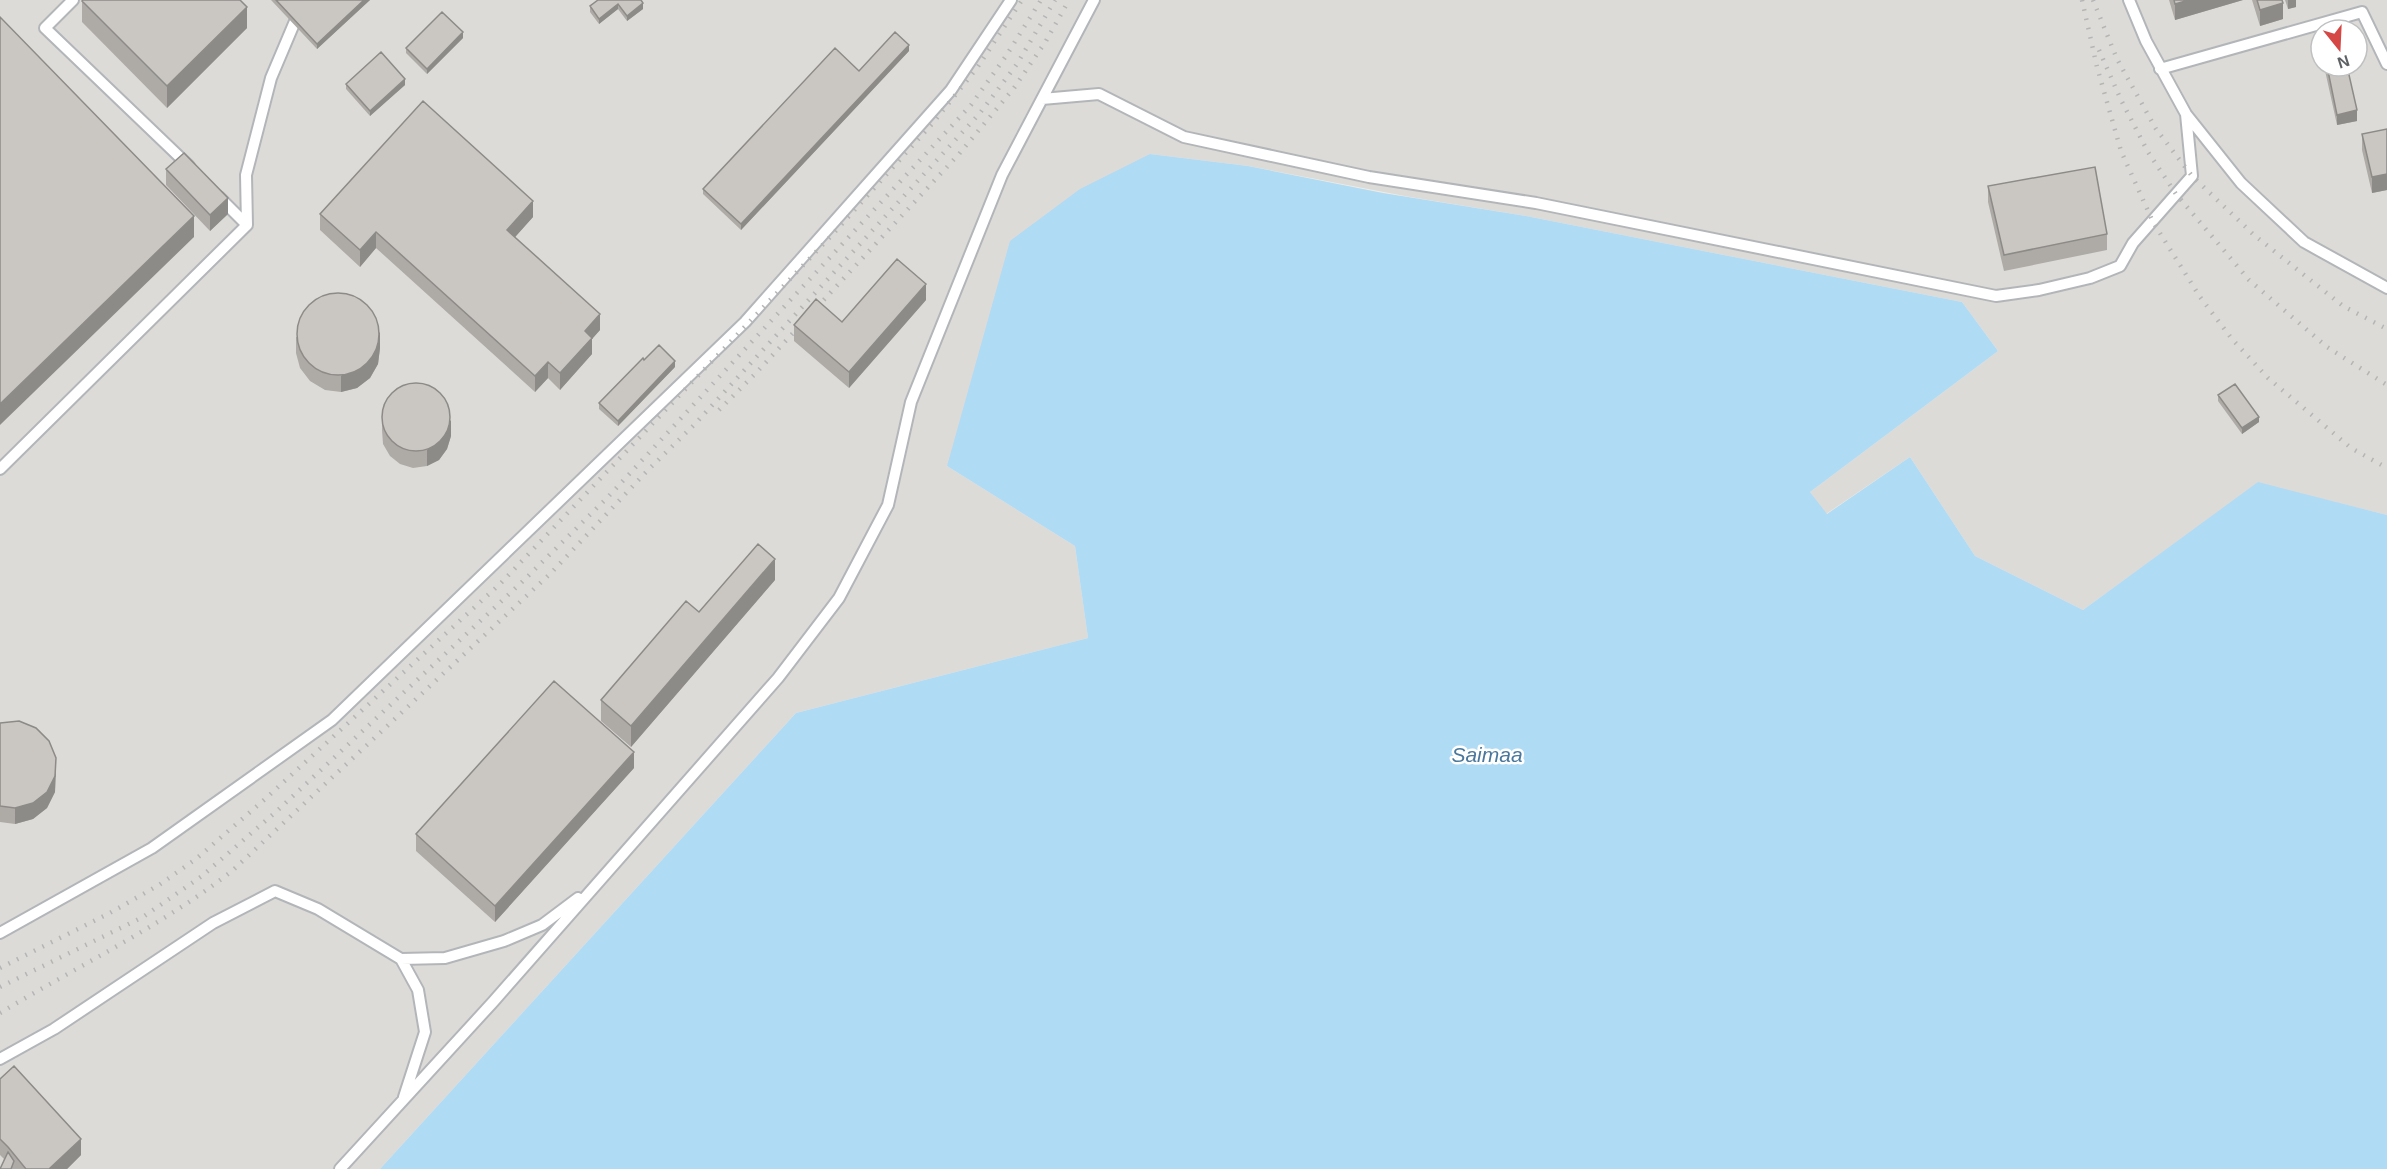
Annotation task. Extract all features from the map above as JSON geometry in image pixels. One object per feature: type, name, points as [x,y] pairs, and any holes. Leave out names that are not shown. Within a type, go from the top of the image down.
[{"type":"lane","points":[[73,0],[45,28],[194,171]]},
{"type":"lane","points":[[0,469],[247,225],[246,175],[271,78],[304,0]]},
{"type":"lane","points":[[0,933],[152,848],[332,720],[745,322],[951,90],[1011,0]]},
{"type":"lane","points":[[340,1169],[778,678],[839,598],[888,505],[911,402],[1002,175],[1094,0]]},
{"type":"lane","points":[[2129,0],[2146,42],[2186,114],[2241,183],[2304,242],[2387,288]]},
{"type":"lane","points":[[2160,69],[2362,12],[2387,63]]},
{"type":"lane","points":[[1041,99],[1100,94],[1184,137],[1369,177],[1536,203],[1996,296],[2039,290],[2090,278],[2120,266],[2133,243],[2192,176],[2186,114]]},
{"type":"lane","points":[[209,186],[247,225]]},
{"type":"lane","points":[[401,959],[445,958],[504,941],[542,925],[596,884]]},
{"type":"lane","points":[[0,1059],[54,1029],[213,923],[275,891],[318,909],[401,959],[418,990],[425,1032],[403,1100]]},
{"type":"shaded area","points":[[0,0],[2387,0],[2387,515],[2258,483],[2083,610],[1975,556],[1910,457],[1826,514],[1810,492],[1998,351],[1962,302],[1526,216],[1410,197],[1248,166],[1150,154],[947,466],[1075,546],[1088,638],[796,713],[380,1169],[0,1169]]},
{"type":"water","name":"Saimaa","points":[[1150,154],[1248,166],[1383,193],[1526,216],[1962,302],[1998,351],[1810,492],[1827,514],[1910,457],[1975,556],[2083,610],[2258,482],[2387,515],[2387,1169],[380,1169],[796,713],[1088,638],[1075,546],[947,466],[1010,241],[1080,189]]},
{"type":"building","points":[[83,0],[240,0],[247,7],[167,86]]},
{"type":"building","points":[[276,0],[364,0],[317,44]]},
{"type":"building","points":[[598,0],[641,0],[643,3],[627,16],[618,4],[599,19],[590,6]]},
{"type":"building","points":[[2174,0],[2189,0],[2175,4]]},
{"type":"building","points":[[2257,0],[2282,0],[2283,3],[2260,10]]},
{"type":"building","points":[[442,12],[463,32],[427,69],[406,48]]},
{"type":"building","points":[[0,17],[194,216],[0,404]]},
{"type":"building","points":[[895,32],[909,45],[741,224],[703,189],[835,48],[859,71]]},
{"type":"building","points":[[381,52],[405,79],[370,111],[346,84]]},
{"type":"building","points":[[2329,78],[2350,78],[2357,110],[2337,115]]},
{"type":"building","points":[[423,101],[533,201],[507,230],[600,314],[585,331],[592,338],[560,373],[548,362],[535,376],[376,232],[360,250],[320,214]]},
{"type":"building","points":[[2387,129],[2387,174],[2372,177],[2362,134]]},
{"type":"building","points":[[184,153],[228,198],[210,215],[166,169]]},
{"type":"building","points":[[2095,167],[2107,234],[2004,255],[1988,186]]},
{"type":"building","points":[[897,259],[926,284],[849,372],[794,325],[816,299],[842,322]]},
{"type":"building","points":[[330,293],[346,293],[361,300],[372,311],[379,326],[376,350],[367,363],[346,375],[330,375],[315,368],[304,357],[297,342],[297,326],[304,311],[315,300]]},
{"type":"building","points":[[659,345],[675,361],[618,421],[599,403]]},
{"type":"building","points":[[409,383],[423,383],[435,388],[445,398],[450,417],[445,436],[435,446],[423,451],[409,451],[397,446],[387,436],[382,424],[382,410],[387,398],[397,388]]},
{"type":"building","points":[[2235,384],[2259,417],[2242,428],[2218,395]]},
{"type":"building","points":[[758,544],[775,559],[631,726],[601,700],[686,601],[699,612]]},
{"type":"building","points":[[554,681],[634,752],[495,906],[416,834]]},
{"type":"building","points":[[19,721],[36,728],[49,741],[56,758],[55,776],[47,792],[33,803],[15,808],[0,806],[0,723]]},
{"type":"building","points":[[14,1066],[81,1139],[49,1169],[26,1169],[0,1139],[0,1079]]},
{"type":"building","points":[[8,1152],[14,1161],[11,1169],[0,1169]]},
{"type":"railway","points":[[0,968],[108,914],[159,885],[196,859],[264,800],[501,583],[832,235],[932,124],[977,68],[1022,0]]},
{"type":"railway","points":[[0,987],[143,917],[202,876],[278,810],[522,582],[608,497],[971,105],[1006,56],[1041,0]]},
{"type":"railway","points":[[0,1013],[148,928],[232,871],[551,573],[648,470],[695,424],[980,113],[1017,64],[1055,0]]},
{"type":"railway","points":[[719,410],[959,154],[1014,88],[1046,41],[1069,0]]},
{"type":"railway","points":[[2082,0],[2097,67],[2121,151],[2153,222],[2200,297],[2232,339],[2268,378],[2351,448],[2387,468]]},
{"type":"railway","points":[[2093,0],[2117,59],[2156,129],[2192,176],[2254,235],[2343,306],[2387,329]]},
{"type":"railway","points":[[2099,50],[2121,100],[2148,152],[2176,194],[2249,280],[2327,347],[2387,385]]}]
